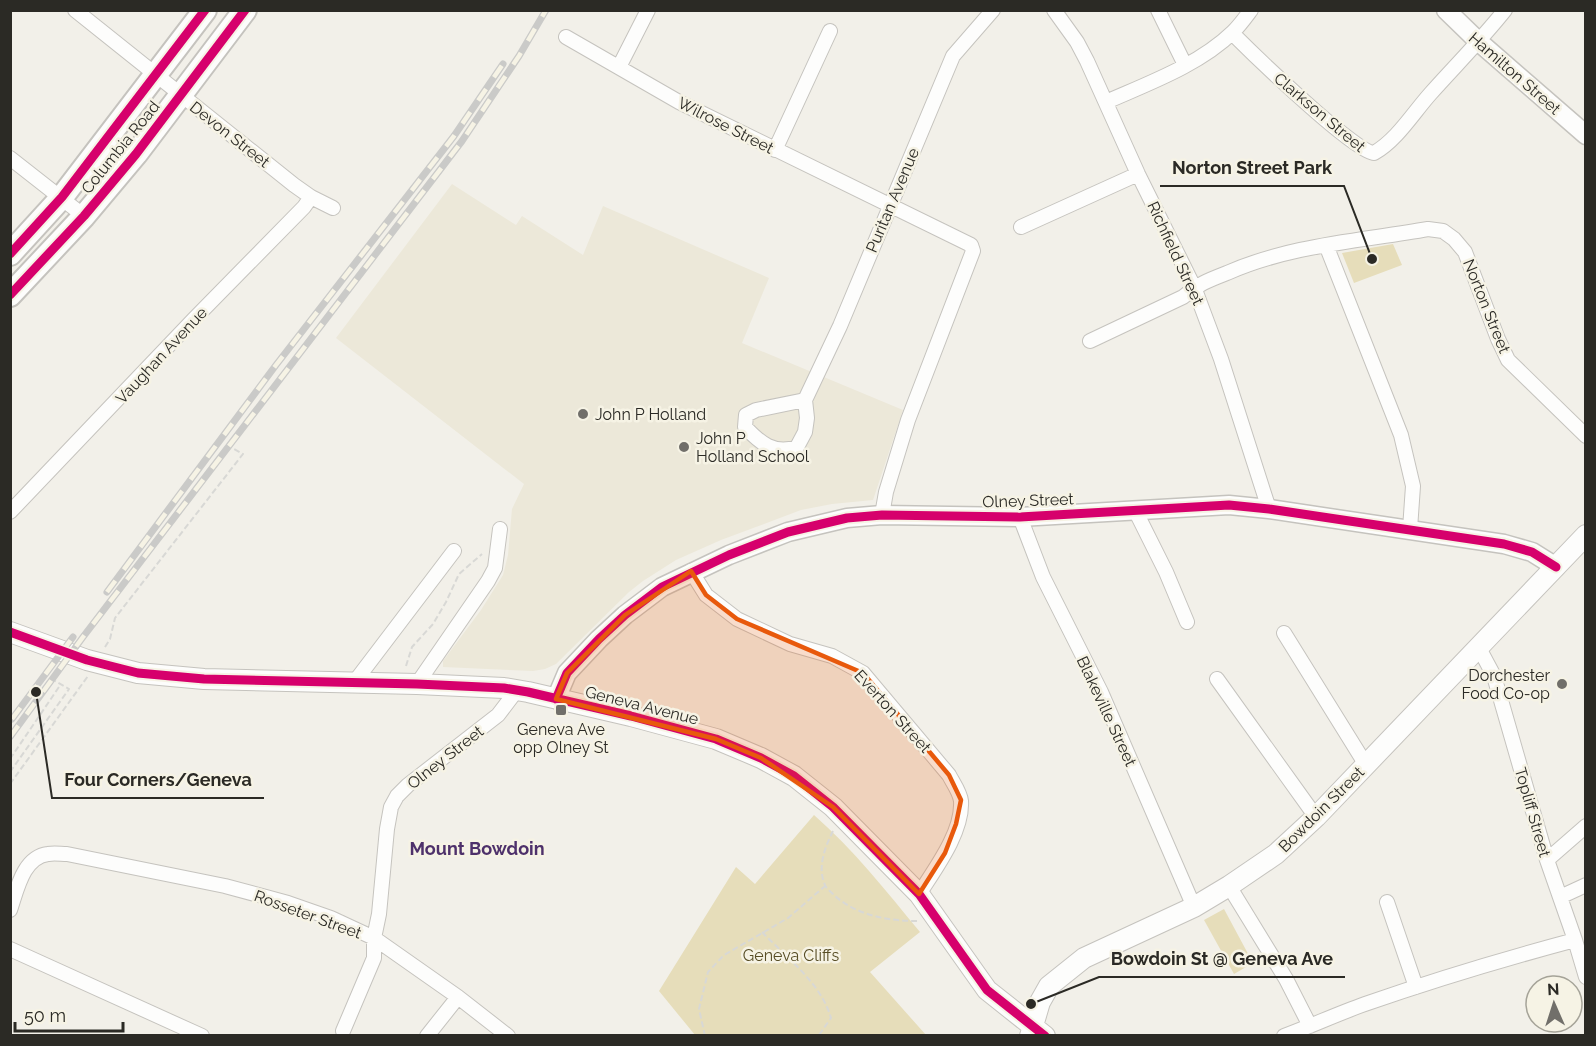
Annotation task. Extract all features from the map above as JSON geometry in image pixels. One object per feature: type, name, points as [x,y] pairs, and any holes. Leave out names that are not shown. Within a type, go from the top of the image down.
[{"type":"main road","name":"Columbia Road","points":[[10,254],[62,197],[205,10]]},
{"type":"main road","name":"Columbia Road","points":[[10,295],[84,216],[136,154],[245,10]]},
{"type":"main road","name":"Bowdoin Street","points":[[1036,1032],[1040,1002],[1049,986],[1084,958],[1194,906],[1229,886],[1276,854],[1316,817],[1586,535]]},
{"type":"main road","name":"Geneva Avenue","points":[[10,632],[87,660],[138,673],[204,679],[354,684],[412,676],[517,690],[716,739],[761,758],[794,776],[841,815],[919,894],[987,990],[1036,1032]]},
{"type":"street","name":"Devon Street","points":[[75,10],[311,197],[333,208]]},
{"type":"street","points":[[619,67],[648,10]]},
{"type":"street","name":"Puritan Avenue","points":[[805,400],[756,410],[746,415],[745,427],[763,444],[774,450],[785,451],[797,447],[805,432],[807,418],[805,400],[840,326],[953,56],[993,10]]},
{"type":"street","name":"Richfield Street","points":[[1054,10],[1077,42],[1138,174],[1194,287],[1221,359],[1269,509]]},
{"type":"street","points":[[1158,10],[1185,64]]},
{"type":"street","points":[[1106,102],[1185,64],[1232,33],[1251,10]]},
{"type":"street","name":"Hamilton Street","points":[[1446,10],[1479,42],[1586,135]]},
{"type":"street","name":"Clarkson Street","points":[[1232,33],[1324,118],[1362,150],[1369,153],[1381,149],[1395,136],[1431,92],[1479,42],[1505,10]]},
{"type":"street","points":[[775,150],[830,31]]},
{"type":"street","name":"Wilrose Street","points":[[566,37],[679,102],[971,245],[973,251],[908,420],[886,492],[882,515]]},
{"type":"street","points":[[10,158],[84,216]]},
{"type":"street","points":[[1021,227],[1138,174]]},
{"type":"street","name":"Vaughan Avenue","points":[[10,512],[304,207],[311,197]]},
{"type":"street","name":"Norton Street","points":[[1090,341],[1183,297],[1194,287],[1246,264],[1276,255],[1326,245],[1428,229],[1443,231],[1454,239],[1465,252],[1508,360],[1586,436]]},
{"type":"street","points":[[1326,245],[1401,435],[1413,486],[1410,529]]},
{"type":"street","name":"Olney Street","points":[[556,699],[567,673],[625,615],[662,587],[691,572],[788,532],[837,520],[882,515],[1020,517],[1228,505],[1410,529],[1516,546],[1532,552],[1556,567]]},
{"type":"street","points":[[1136,510],[1187,622]]},
{"type":"street","name":"Blakeville Street","points":[[1020,517],[1043,578],[1101,693],[1194,906]]},
{"type":"street","points":[[412,676],[488,581],[495,568],[500,529]]},
{"type":"street","points":[[354,684],[454,550]]},
{"type":"street","name":"Everton Street","points":[[691,572],[706,595],[737,619],[780,640],[832,657],[863,673],[949,776],[961,800],[956,824],[945,853],[919,894]]},
{"type":"street","points":[[1284,633],[1366,765]]},
{"type":"street","name":"Topliff Street","points":[[1479,648],[1494,676],[1547,860],[1586,977]]},
{"type":"street","points":[[1217,679],[1316,817]]},
{"type":"street","name":"Olney Street","points":[[343,1031],[374,958],[374,938],[379,914],[391,807],[397,796],[408,785],[498,715],[517,690]]},
{"type":"street","points":[[1547,860],[1586,826]]},
{"type":"street","name":"Rosseter Street","points":[[10,910],[24,872],[33,861],[45,854],[67,854],[225,886],[288,903],[331,918],[374,938],[508,1035]]},
{"type":"street","points":[[1560,897],[1586,885]]},
{"type":"street","points":[[1229,886],[1286,979],[1310,1026]]},
{"type":"street","points":[[1387,902],[1416,987]]},
{"type":"street","points":[[1284,1035],[1416,987],[1575,939]]},
{"type":"street","points":[[10,949],[202,1035]]},
{"type":"street","points":[[427,1035],[458,997]]},
{"type":"path","points":[[104,650],[110,639],[115,618],[243,454],[232,448]]},
{"type":"path","points":[[412,676],[405,664],[412,647],[433,624],[459,574],[485,551]]},
{"type":"path","points":[[10,784],[89,674]]},
{"type":"path","points":[[10,772],[69,689],[55,681]]},
{"type":"path","points":[[10,759],[61,684]]},
{"type":"path","points":[[841,815],[824,849],[822,872],[825,886],[843,902],[860,912],[883,918],[920,921],[931,911]]},
{"type":"path","points":[[705,1035],[699,1009],[708,972],[724,955],[788,918],[825,886]]},
{"type":"path","points":[[762,932],[796,966],[826,1002],[831,1018],[819,1035],[816,1035]]},
{"type":"highlighted area","points":[[691,571],[706,595],[737,619],[863,673],[949,775],[961,800],[956,824],[945,853],[919,894],[833,807],[761,758],[716,739],[556,699],[567,673],[625,615]]},
{"type":"shaded area","name":"John P Holland School","points":[[452,184],[516,225],[522,216],[583,255],[603,206],[769,278],[742,343],[903,410],[873,500],[801,510],[721,540],[676,560],[629,592],[556,664],[545,669],[533,671],[443,667],[443,661],[481,610],[503,575],[508,555],[512,509],[524,484],[336,338]]},
{"type":"green space","points":[[1393,244],[1402,265],[1354,283],[1342,253]]},
{"type":"green space","name":"Geneva Cliffs","points":[[814,815],[856,857],[920,932],[870,972],[926,1035],[695,1035],[659,991],[736,867],[755,884]]},
{"type":"green space","points":[[1224,909],[1253,963],[1234,974],[1204,920]]},
{"type":"railway","points":[[10,737],[83,637],[462,141],[519,56],[546,10]]},
{"type":"railway","points":[[107,592],[276,365],[454,136],[503,64]]},
{"type":"railway","points":[[12,719],[73,637]]},
{"type":"cycle path","points":[[10,254],[62,197],[205,10]]},
{"type":"cycle path","points":[[10,295],[84,216],[136,154],[245,10]]},
{"type":"cycle path","points":[[556,699],[567,673],[599,639],[625,615],[662,587],[729,555],[788,532],[847,518],[882,515],[1020,517],[1229,505],[1504,544],[1532,552],[1556,567]]},
{"type":"cycle path","points":[[10,632],[87,660],[138,673],[204,679],[504,688],[631,716],[716,739],[761,758],[794,776],[833,807],[919,894],[987,990],[1045,1036]]},
{"type":"place","name":"Norton Street Park","points":[[1372,259]]},
{"type":"place","name":"John P Holland","points":[[583,414]]},
{"type":"place","name":"John P Holland School","points":[[684,447]]},
{"type":"place","name":"Dorchester Food Co-op","points":[[1562,684]]},
{"type":"place","name":"Four Corners/Geneva","points":[[36,692]]},
{"type":"place","name":"Geneva Ave opp Olney St","points":[[561,710]]},
{"type":"place","name":"Bowdoin St @ Geneva Ave","points":[[1031,1004]]},
{"type":"district","name":"Mount Bowdoin","points":[[477,849]]}]
